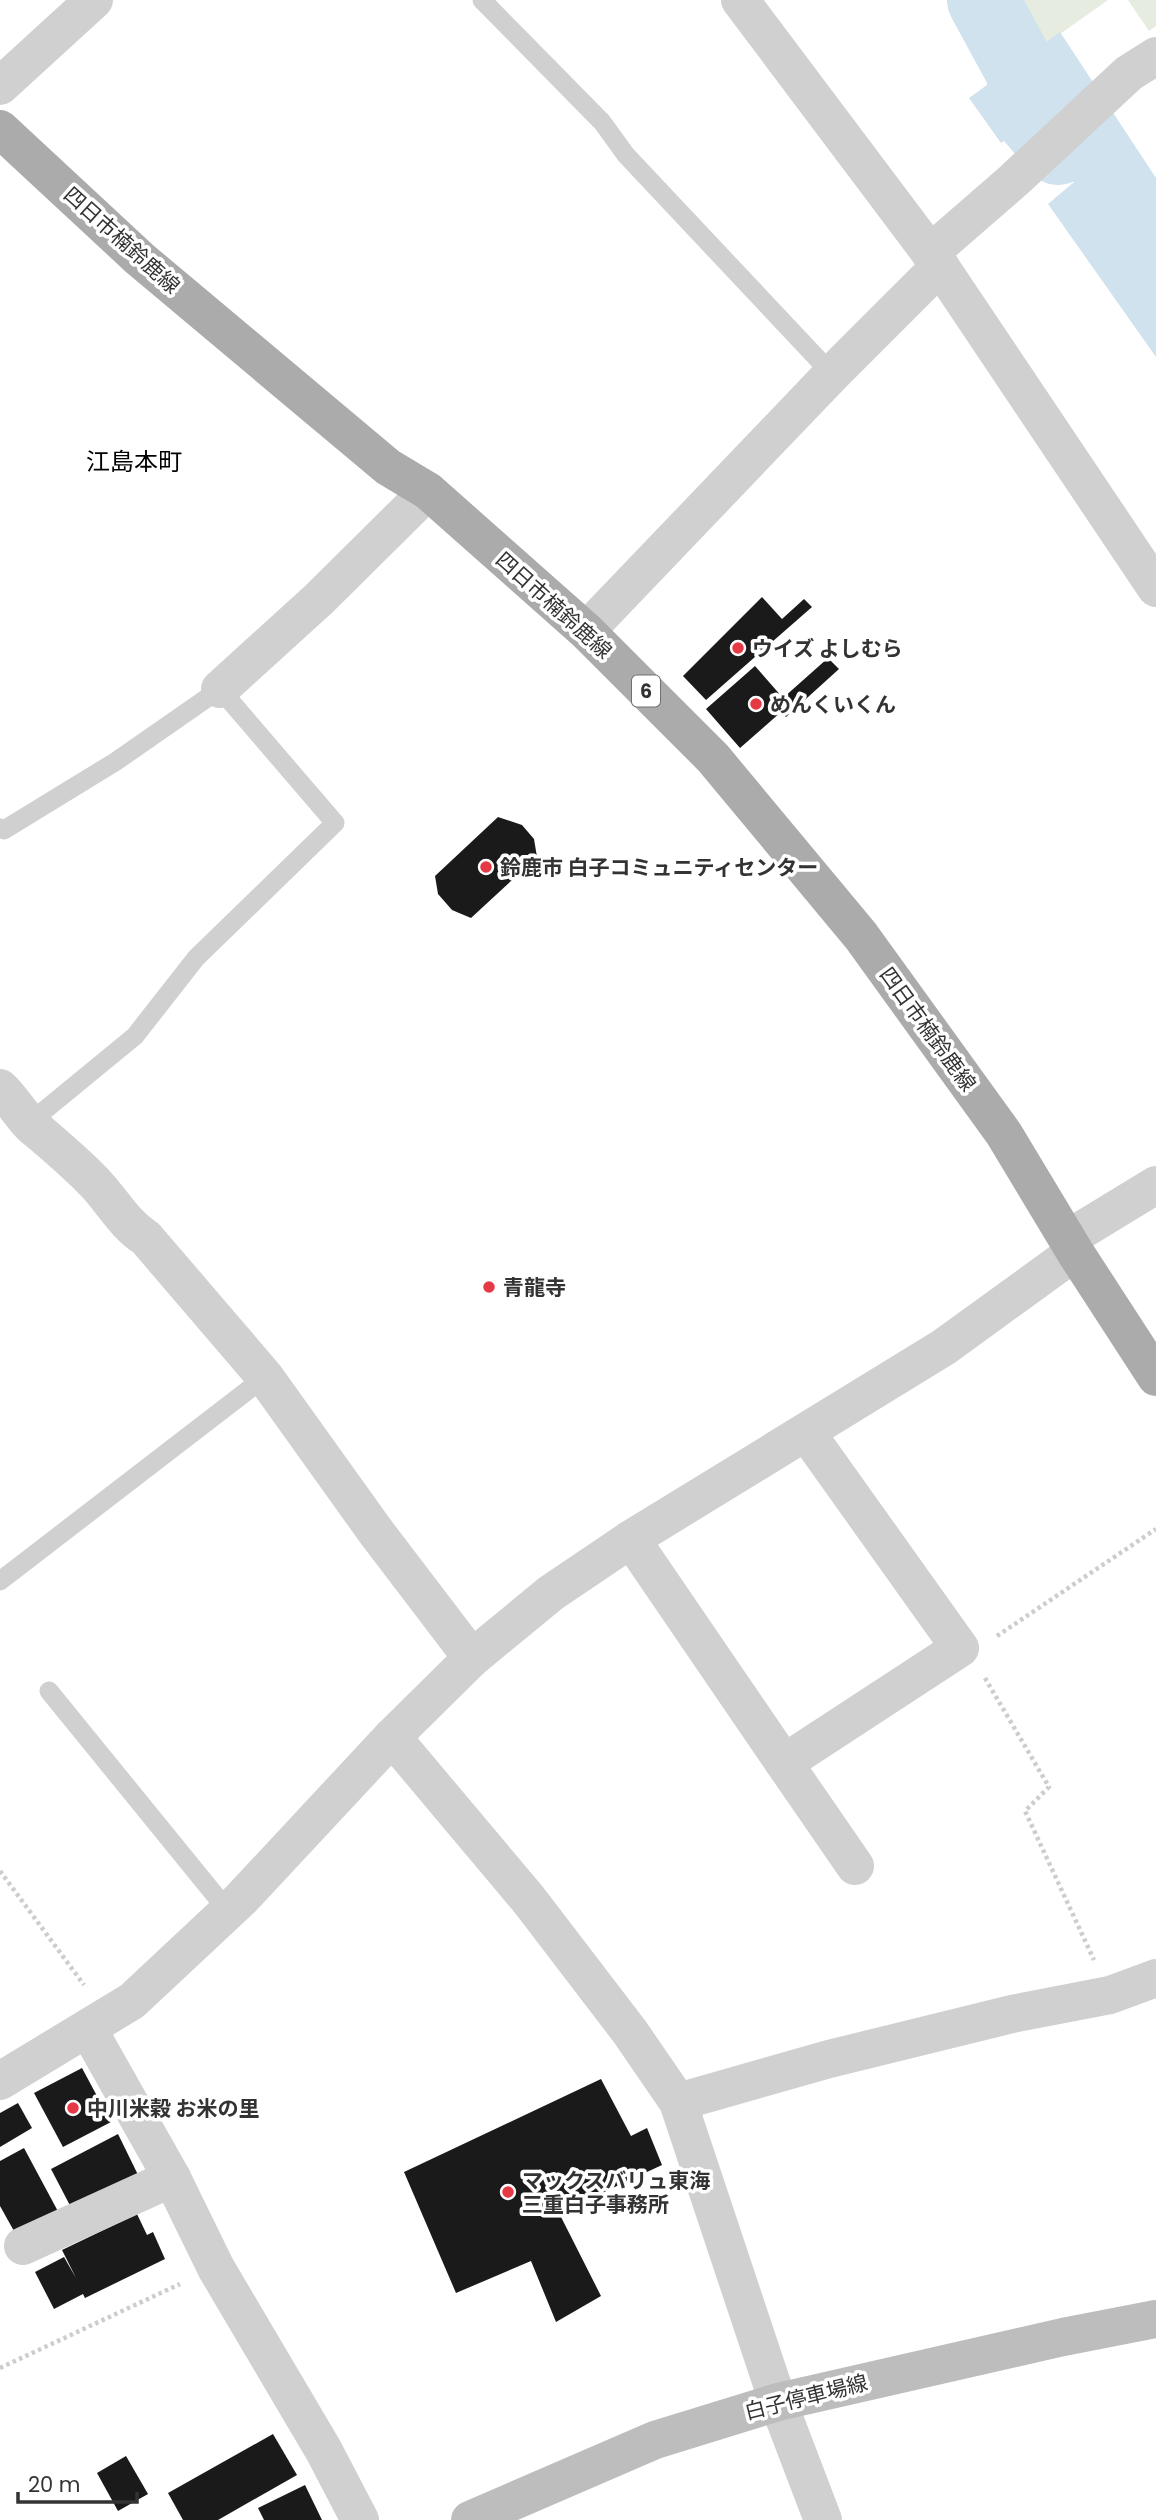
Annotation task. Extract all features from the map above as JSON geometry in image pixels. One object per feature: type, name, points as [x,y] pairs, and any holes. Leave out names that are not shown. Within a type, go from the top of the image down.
[{"type":"main road","name":"四日市楠鈴鹿線","points":[[0,130],[150,267],[388,467],[428,491],[586,631],[713,758],[860,936],[1004,1134],[1156,1377]]},
{"type":"main road","name":"白子停車場線","points":[[470,2520],[655,2440],[778,2402],[1063,2337],[1156,2319]]},
{"type":"street","points":[[0,86],[94,0]]},
{"type":"street","points":[[740,0],[935,260],[1156,589]]},
{"type":"street","points":[[586,631],[832,374],[935,260],[1014,180],[1143,65]]},
{"type":"street","points":[[220,689],[319,599],[428,491]]},
{"type":"street","points":[[0,1088],[13,1100],[29,1123],[97,1185],[132,1229],[146,1238],[265,1377],[376,1532],[472,1658]]},
{"type":"street","points":[[0,2081],[132,2001],[228,1911],[392,1737],[472,1658],[551,1593],[631,1539],[944,1347],[1072,1245],[1156,1185]]},
{"type":"street","points":[[785,1763],[965,1651],[806,1432]]},
{"type":"street","points":[[631,1539],[855,1866]]},
{"type":"street","points":[[392,1737],[529,1900],[630,2032],[678,2102],[778,2402],[823,2520]]},
{"type":"street","points":[[678,2102],[829,2059],[1012,2014],[1110,1995],[1156,1978]]},
{"type":"street","points":[[98,2023],[216,2268],[324,2451],[360,2520]]},
{"type":"street","points":[[23,2246],[172,2178]]},
{"type":"lane","points":[[482,0],[602,122],[626,155],[832,374]]},
{"type":"lane","points":[[0,828],[4,830],[116,762],[220,689],[335,823],[196,958],[135,1036],[29,1123]]},
{"type":"lane","points":[[0,1581],[265,1377]]},
{"type":"lane","points":[[49,1691],[228,1911]]},
{"type":"path","points":[[1110,1995],[1025,1811],[1049,1787],[965,1651],[1156,1529]]},
{"type":"path","points":[[0,1871],[98,2023]]},
{"type":"path","points":[[0,2368],[216,2268]]},
{"type":"shaded area","points":[[960,0],[1108,0],[1001,76]]},
{"type":"shaded area","points":[[1128,0],[1156,0],[1156,26],[1149,31]]},
{"type":"water","points":[[1060,32],[1156,178],[1156,357],[1048,204],[1074,182],[1033,122],[1001,143],[969,98]]},
{"type":"building","name":"ウイズ よしむら","points":[[762,597],[782,619],[804,599],[812,607],[706,700],[683,676]]},
{"type":"building","name":"めんくいくん","points":[[828,658],[839,669],[786,717],[781,712],[740,748],[706,709],[755,666],[783,698]]},
{"type":"building","name":"鈴鹿市 白子コミュニティセンター","points":[[498,817],[522,825],[534,839],[537,857],[471,918],[452,910],[438,894],[435,876]]},
{"type":"building","name":"中川米穀 お米の里","points":[[82,2068],[111,2122],[63,2147],[34,2093]]},
{"type":"building","name":"マックスバリュ東海 三重白子事務所","points":[[601,2079],[631,2136],[647,2128],[662,2165],[559,2213],[601,2296],[556,2322],[531,2261],[456,2293],[404,2172]]},
{"type":"building","points":[[18,2103],[32,2128],[0,2147],[0,2113]]},
{"type":"building","points":[[118,2134],[142,2183],[76,2217],[51,2169]]},
{"type":"building","points":[[24,2148],[61,2217],[19,2240],[0,2206],[0,2161]]},
{"type":"building","points":[[137,2214],[147,2235],[153,2232],[165,2259],[85,2298],[83,2294],[54,2309],[35,2272],[64,2257],[76,2278],[62,2250]]},
{"type":"building","points":[[273,2434],[297,2475],[218,2520],[183,2520],[168,2493]]},
{"type":"building","points":[[126,2456],[148,2494],[118,2511],[97,2473]]},
{"type":"building","points":[[305,2485],[322,2520],[264,2520],[258,2508]]},
{"type":"waterway","points":[[983,0],[1021,70],[1031,117],[1058,149]]},
{"type":"place","name":"ウイズ よしむら","points":[[738,648]]},
{"type":"place","name":"めんくいくん","points":[[756,704]]},
{"type":"place","name":"鈴鹿市 白子コミュニティセンター","points":[[486,867]]},
{"type":"place","name":"青龍寺","points":[[489,1287]]},
{"type":"place","name":"中川米穀 お米の里","points":[[73,2108]]},
{"type":"place","name":"マックスバリュ東海 三重白子事務所","points":[[508,2192]]},
{"type":"district","name":"江島本町","points":[[134,461]]}]
